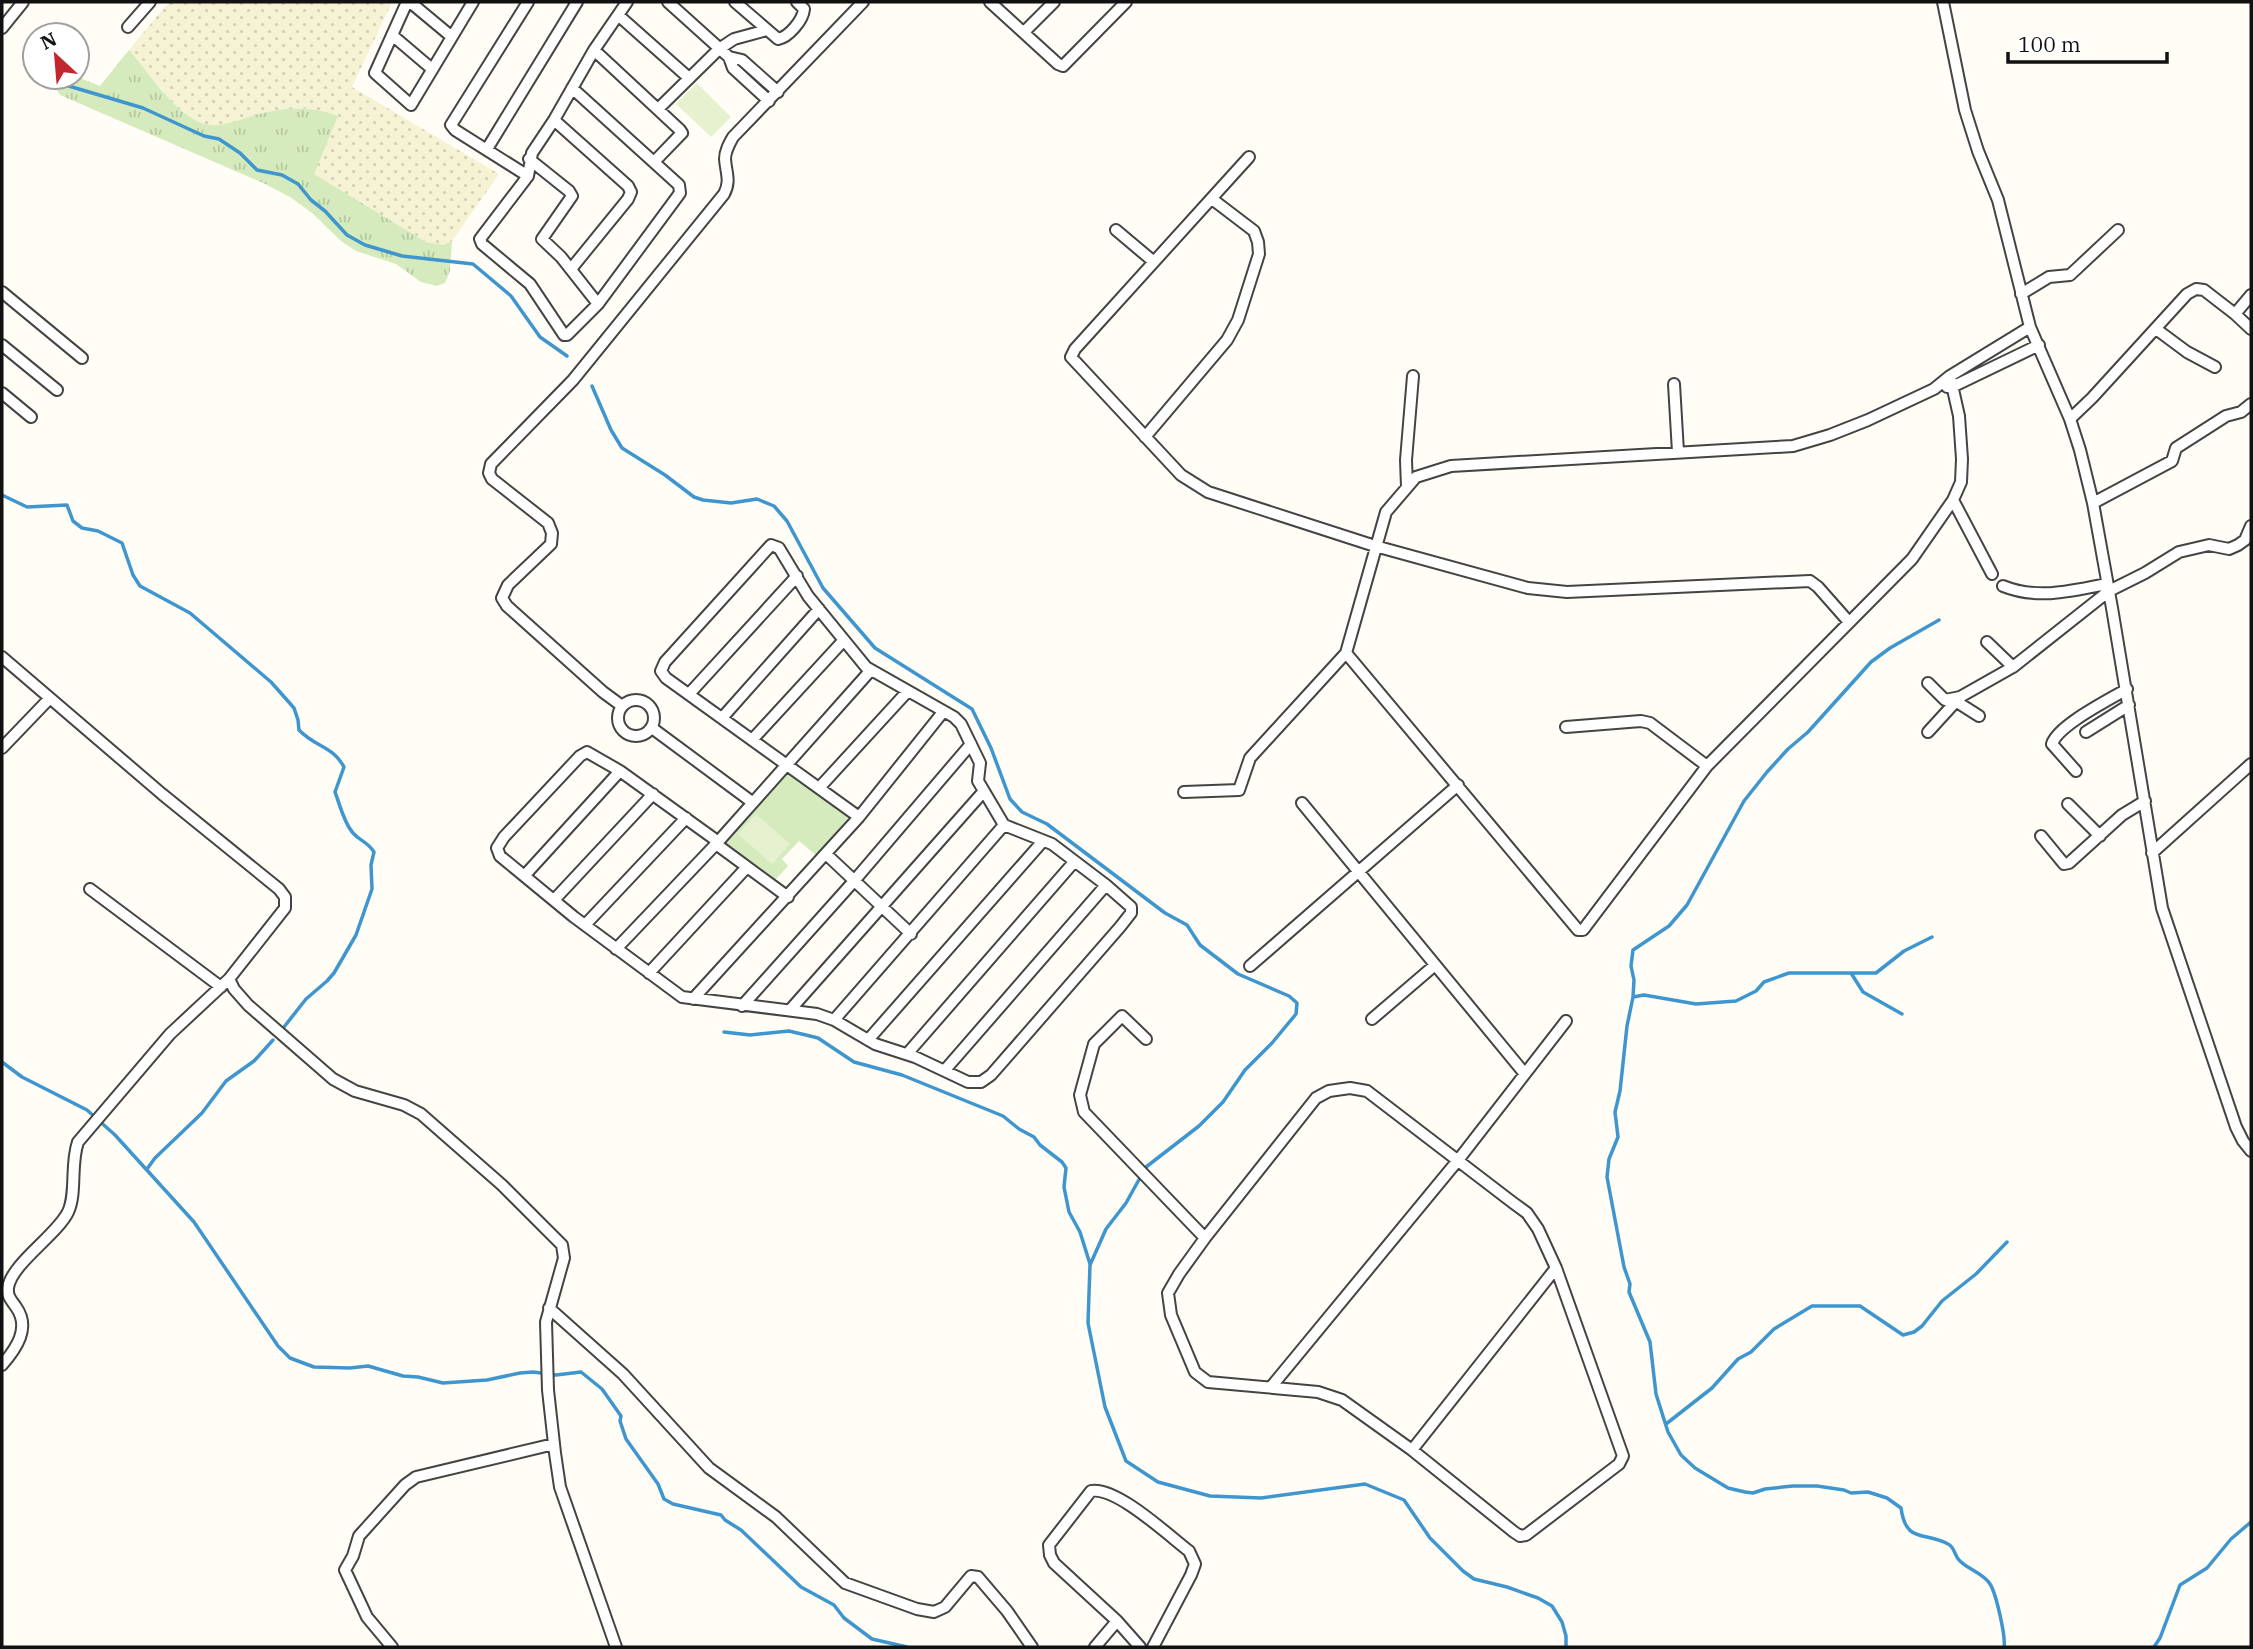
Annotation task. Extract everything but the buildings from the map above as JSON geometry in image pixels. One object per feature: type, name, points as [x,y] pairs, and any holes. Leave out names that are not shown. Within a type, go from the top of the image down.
[{"type":"street","points":[[2,28],[23,2]]},
{"type":"street","points":[[128,27],[150,2]]},
{"type":"street","points":[[452,37],[408,2],[375,73],[411,105],[452,37],[472,2]]},
{"type":"street","points":[[528,2],[451,125],[528,176]]},
{"type":"street","points":[[486,149],[577,2]]},
{"type":"street","points":[[572,88],[679,185],[680,193],[598,304],[570,334],[564,335],[530,284],[482,244],[480,239],[528,176],[529,159],[594,50],[627,2]]},
{"type":"street","points":[[668,2],[719,49],[729,57],[742,60],[778,92]]},
{"type":"street","points":[[735,2],[778,39],[785,38],[804,13],[804,9],[797,2]]},
{"type":"street","points":[[622,706],[507,606],[502,598],[508,585],[551,544],[552,533],[548,523],[492,479],[489,472],[491,464],[578,374],[724,194],[729,179],[725,160],[733,137],[863,2]]},
{"type":"street","points":[[990,2],[1063,66],[1126,2]]},
{"type":"street","points":[[1024,33],[1054,2]]},
{"type":"street","points":[[1943,2],[1965,110],[1998,200],[2030,327],[2070,419],[2093,503],[2127,689],[2162,908],[2236,1127],[2251,1151]]},
{"type":"street","points":[[618,15],[689,78]]},
{"type":"street","points":[[658,109],[719,49],[734,39],[767,30]]},
{"type":"street","points":[[392,36],[432,69]]},
{"type":"street","points":[[594,50],[682,133],[654,162]]},
{"type":"street","points":[[729,57],[733,68],[769,100]]},
{"type":"street","points":[[554,120],[628,186],[631,192],[571,269]]},
{"type":"street","points":[[1249,157],[1075,349],[1071,357],[1181,475],[1208,492],[1375,545],[1528,588],[1567,592],[1810,581],[1849,621]]},
{"type":"street","points":[[529,159],[572,196],[542,239],[571,269],[598,304]]},
{"type":"street","points":[[1145,437],[1227,340],[1238,320],[1259,254],[1254,232],[1212,199]]},
{"type":"street","points":[[1116,230],[1154,262]]},
{"type":"street","points":[[2021,294],[2049,277],[2070,275],[2118,230]]},
{"type":"street","points":[[2070,419],[2187,294],[2196,289],[2204,290],[2251,329]]},
{"type":"street","points":[[2,292],[82,358]]},
{"type":"street","points":[[2235,314],[2251,295]]},
{"type":"street","points":[[1952,381],[2030,327]]},
{"type":"street","points":[[2157,329],[2187,352],[2215,367]]},
{"type":"street","points":[[2,345],[57,390]]},
{"type":"street","points":[[1184,792],[1239,790],[1250,758],[1346,653],[1386,512],[1416,477],[1451,466],[1793,446],[1868,420],[2039,345]]},
{"type":"street","points":[[1408,486],[1406,460],[1413,376]]},
{"type":"street","points":[[1346,653],[1578,930],[1583,930],[1707,766],[1912,559],[1953,500],[1961,482],[1962,459],[1959,416],[1952,381]]},
{"type":"street","points":[[1674,384],[1678,452]]},
{"type":"street","points":[[2,393],[31,417]]},
{"type":"street","points":[[2093,503],[2172,461],[2176,448],[2226,416],[2241,412],[2251,404]]},
{"type":"street","points":[[1953,500],[1992,574]]},
{"type":"street","points":[[2003,586],[2038,595],[2108,587],[2145,573],[2179,552],[2209,545],[2229,549],[2245,540],[2251,526]]},
{"type":"street","points":[[788,897],[653,794],[587,752],[580,756],[504,837],[497,848],[500,856],[554,901],[679,995],[742,1006],[817,1014],[834,1020],[875,1044],[907,1054],[968,1082],[981,1082],[991,1075],[1103,947],[1132,909],[1128,902],[1052,845],[1004,825],[977,778],[980,763],[954,717],[866,667],[808,596],[779,548],[771,545],[665,662],[661,671],[666,678],[859,817]]},
{"type":"street","points":[[689,694],[797,576]]},
{"type":"street","points":[[1928,732],[1959,700],[2013,667],[2108,587]]},
{"type":"street","points":[[722,718],[818,609]]},
{"type":"street","points":[[752,740],[844,640]]},
{"type":"street","points":[[1987,642],[2013,667]]},
{"type":"street","points":[[2,657],[162,794],[279,889],[285,897],[285,908],[225,983],[170,1034],[78,1142],[74,1153],[68,1212],[15,1273],[8,1286],[8,1296],[19,1311],[23,1323],[18,1346],[2,1365]]},
{"type":"street","points":[[616,949],[717,843],[871,670]]},
{"type":"street","points":[[1928,683],[1945,699],[1959,700],[1979,716]]},
{"type":"street","points":[[2076,771],[2052,741],[2065,728],[2127,689]]},
{"type":"street","points":[[819,788],[907,692]]},
{"type":"street","points":[[2,748],[50,698]]},
{"type":"street","points":[[636,700],[645,702],[654,714],[652,728],[648,733],[636,736],[625,733],[618,717],[622,706],[636,700]]},
{"type":"street","points":[[2086,732],[2129,705]]},
{"type":"street","points":[[693,999],[859,817],[943,712]]},
{"type":"street","points":[[1566,727],[1641,721],[1650,723],[1707,766]]},
{"type":"street","points":[[652,728],[752,802]]},
{"type":"street","points":[[742,1006],[971,744]]},
{"type":"street","points":[[2152,853],[2251,764]]},
{"type":"street","points":[[525,875],[620,771]]},
{"type":"street","points":[[1250,966],[1458,785]]},
{"type":"street","points":[[790,1010],[984,792]]},
{"type":"street","points":[[554,901],[653,794]]},
{"type":"street","points":[[2041,836],[2064,864],[2069,863],[2122,815],[2144,801]]},
{"type":"street","points":[[1302,803],[1525,1074]]},
{"type":"street","points":[[2068,804],[2100,836]]},
{"type":"street","points":[[585,925],[686,818]]},
{"type":"street","points":[[834,1020],[1004,825]]},
{"type":"street","points":[[868,1040],[1043,841]]},
{"type":"street","points":[[826,854],[911,934]]},
{"type":"street","points":[[907,1054],[1074,862]]},
{"type":"street","points":[[649,972],[747,867]]},
{"type":"street","points":[[945,1070],[1106,885]]},
{"type":"street","points":[[90,889],[234,989],[333,1079],[355,1091],[404,1105],[421,1114],[502,1185],[562,1245],[564,1258],[546,1322],[548,1390],[554,1444],[560,1487],[616,1647]]},
{"type":"street","points":[[1372,1019],[1435,965]]},
{"type":"street","points":[[1146,1039],[1122,1016],[1094,1044],[1080,1095],[1084,1112],[1205,1238]]},
{"type":"street","points":[[1271,1387],[1459,1159],[1566,1021]]},
{"type":"street","points":[[1350,1088],[1367,1091],[1527,1213],[1538,1229],[1556,1268],[1623,1456],[1619,1464],[1526,1535],[1520,1536],[1412,1450],[1342,1400],[1318,1392],[1208,1382],[1195,1372],[1171,1315],[1168,1293],[1205,1238],[1316,1098],[1329,1091],[1350,1088]]},
{"type":"street","points":[[1412,1450],[1556,1268]]},
{"type":"street","points":[[549,1308],[623,1374],[709,1468],[776,1517],[845,1583],[917,1609],[934,1612],[945,1606],[971,1576],[978,1577],[1032,1647]]},
{"type":"street","points":[[392,1647],[367,1617],[345,1573],[359,1536],[415,1477],[554,1444]]},
{"type":"street","points":[[1140,1647],[1118,1621],[1054,1563],[1050,1555],[1049,1545],[1091,1491],[1099,1489],[1116,1495],[1189,1551],[1195,1563],[1153,1647]]},
{"type":"street","points":[[1095,1647],[1118,1621]]},
{"type":"shaded area","points":[[169,2],[392,2],[352,87],[499,174],[452,241],[443,245],[426,242],[313,174],[338,116],[300,108],[262,113],[222,126],[208,126],[189,117],[175,106],[129,50]]},
{"type":"green space","points":[[129,50],[164,93],[197,121],[225,124],[263,113],[292,109],[319,110],[338,116],[314,174],[426,242],[443,245],[452,241],[450,271],[445,283],[437,286],[421,282],[396,264],[356,251],[290,197],[60,95],[58,91],[91,91],[91,82],[100,86]]},
{"type":"green space","points":[[697,83],[731,117],[711,137],[676,104]]},
{"type":"green space","points":[[786,770],[850,815],[817,856],[799,841],[782,859],[788,866],[775,880],[724,842]]},
{"type":"green space","points":[[756,814],[790,844],[772,864],[738,834]]},
{"type":"waterway","points":[[86,91],[143,108],[204,136],[219,139],[240,153],[257,170],[282,175],[298,184],[347,235],[365,245],[402,256],[473,264],[511,296],[540,337],[567,356]]},
{"type":"waterway","points":[[592,386],[622,448],[694,497],[731,503],[757,499],[774,506],[787,521],[823,588],[875,648],[972,709],[991,748],[1010,799],[1022,812],[1047,824],[1165,913],[1187,925],[1200,945],[1238,974],[1289,996],[1297,1003],[1296,1014],[1245,1070],[1223,1102],[1199,1126],[1146,1167],[1126,1203],[1106,1229],[1090,1265],[1088,1323],[1105,1407],[1126,1461],[1158,1482],[1210,1496],[1261,1498],[1365,1484],[1404,1500],[1430,1538],[1474,1579],[1507,1587],[1552,1606],[1562,1622],[1566,1647]]},
{"type":"waterway","points":[[2,495],[27,507],[67,505],[73,521],[82,528],[98,531],[122,543],[133,575],[140,586],[190,613],[271,682],[294,708],[299,730],[335,755],[344,767],[335,792],[350,829],[374,852],[371,865],[372,889],[356,935],[334,973],[306,999],[284,1027]]},
{"type":"waterway","points":[[1939,620],[1871,662],[1808,732],[1788,749],[1744,801],[1687,905],[1669,926],[1633,950],[1633,997],[1615,1112],[1618,1137],[1609,1159],[1607,1177],[1624,1267],[1630,1284],[1629,1292],[1650,1342],[1656,1394],[1668,1432],[1681,1455],[1695,1468],[1728,1488],[1745,1492],[1817,1486],[1851,1493],[1868,1492],[1887,1498],[1901,1508],[1903,1519],[1912,1532],[1950,1545],[1960,1561],[1987,1580],[1998,1605],[2004,1647]]},
{"type":"waterway","points":[[1633,997],[1644,995],[1696,1004],[1736,1001],[1756,991],[1764,982],[1789,973],[1876,973],[1904,951],[1932,937]]},
{"type":"waterway","points":[[1851,973],[1863,992],[1902,1014]]},
{"type":"waterway","points":[[724,1032],[750,1035],[789,1031],[818,1038],[854,1062],[902,1075],[1003,1116],[1034,1137],[1066,1168],[1064,1187],[1069,1212],[1080,1232],[1090,1264]]},
{"type":"waterway","points":[[147,1169],[202,1113],[226,1081],[254,1061],[273,1040]]},
{"type":"waterway","points":[[2,1062],[22,1077],[87,1110],[115,1135],[194,1222],[278,1346],[290,1358],[314,1367],[368,1366],[443,1383],[487,1380],[520,1373],[556,1375],[581,1372],[602,1389],[621,1416],[626,1439],[658,1484],[664,1499],[673,1504],[721,1515],[741,1530],[801,1587],[834,1605],[844,1618],[872,1639],[907,1647]]},
{"type":"waterway","points":[[1666,1424],[1712,1388],[1738,1359],[1751,1352],[1774,1329],[1812,1306],[1860,1306],[1903,1335],[1914,1332],[1942,1301],[1976,1274],[2007,1242]]},
{"type":"waterway","points":[[2154,1647],[2180,1585],[2207,1568],[2231,1539],[2251,1522]]}]
